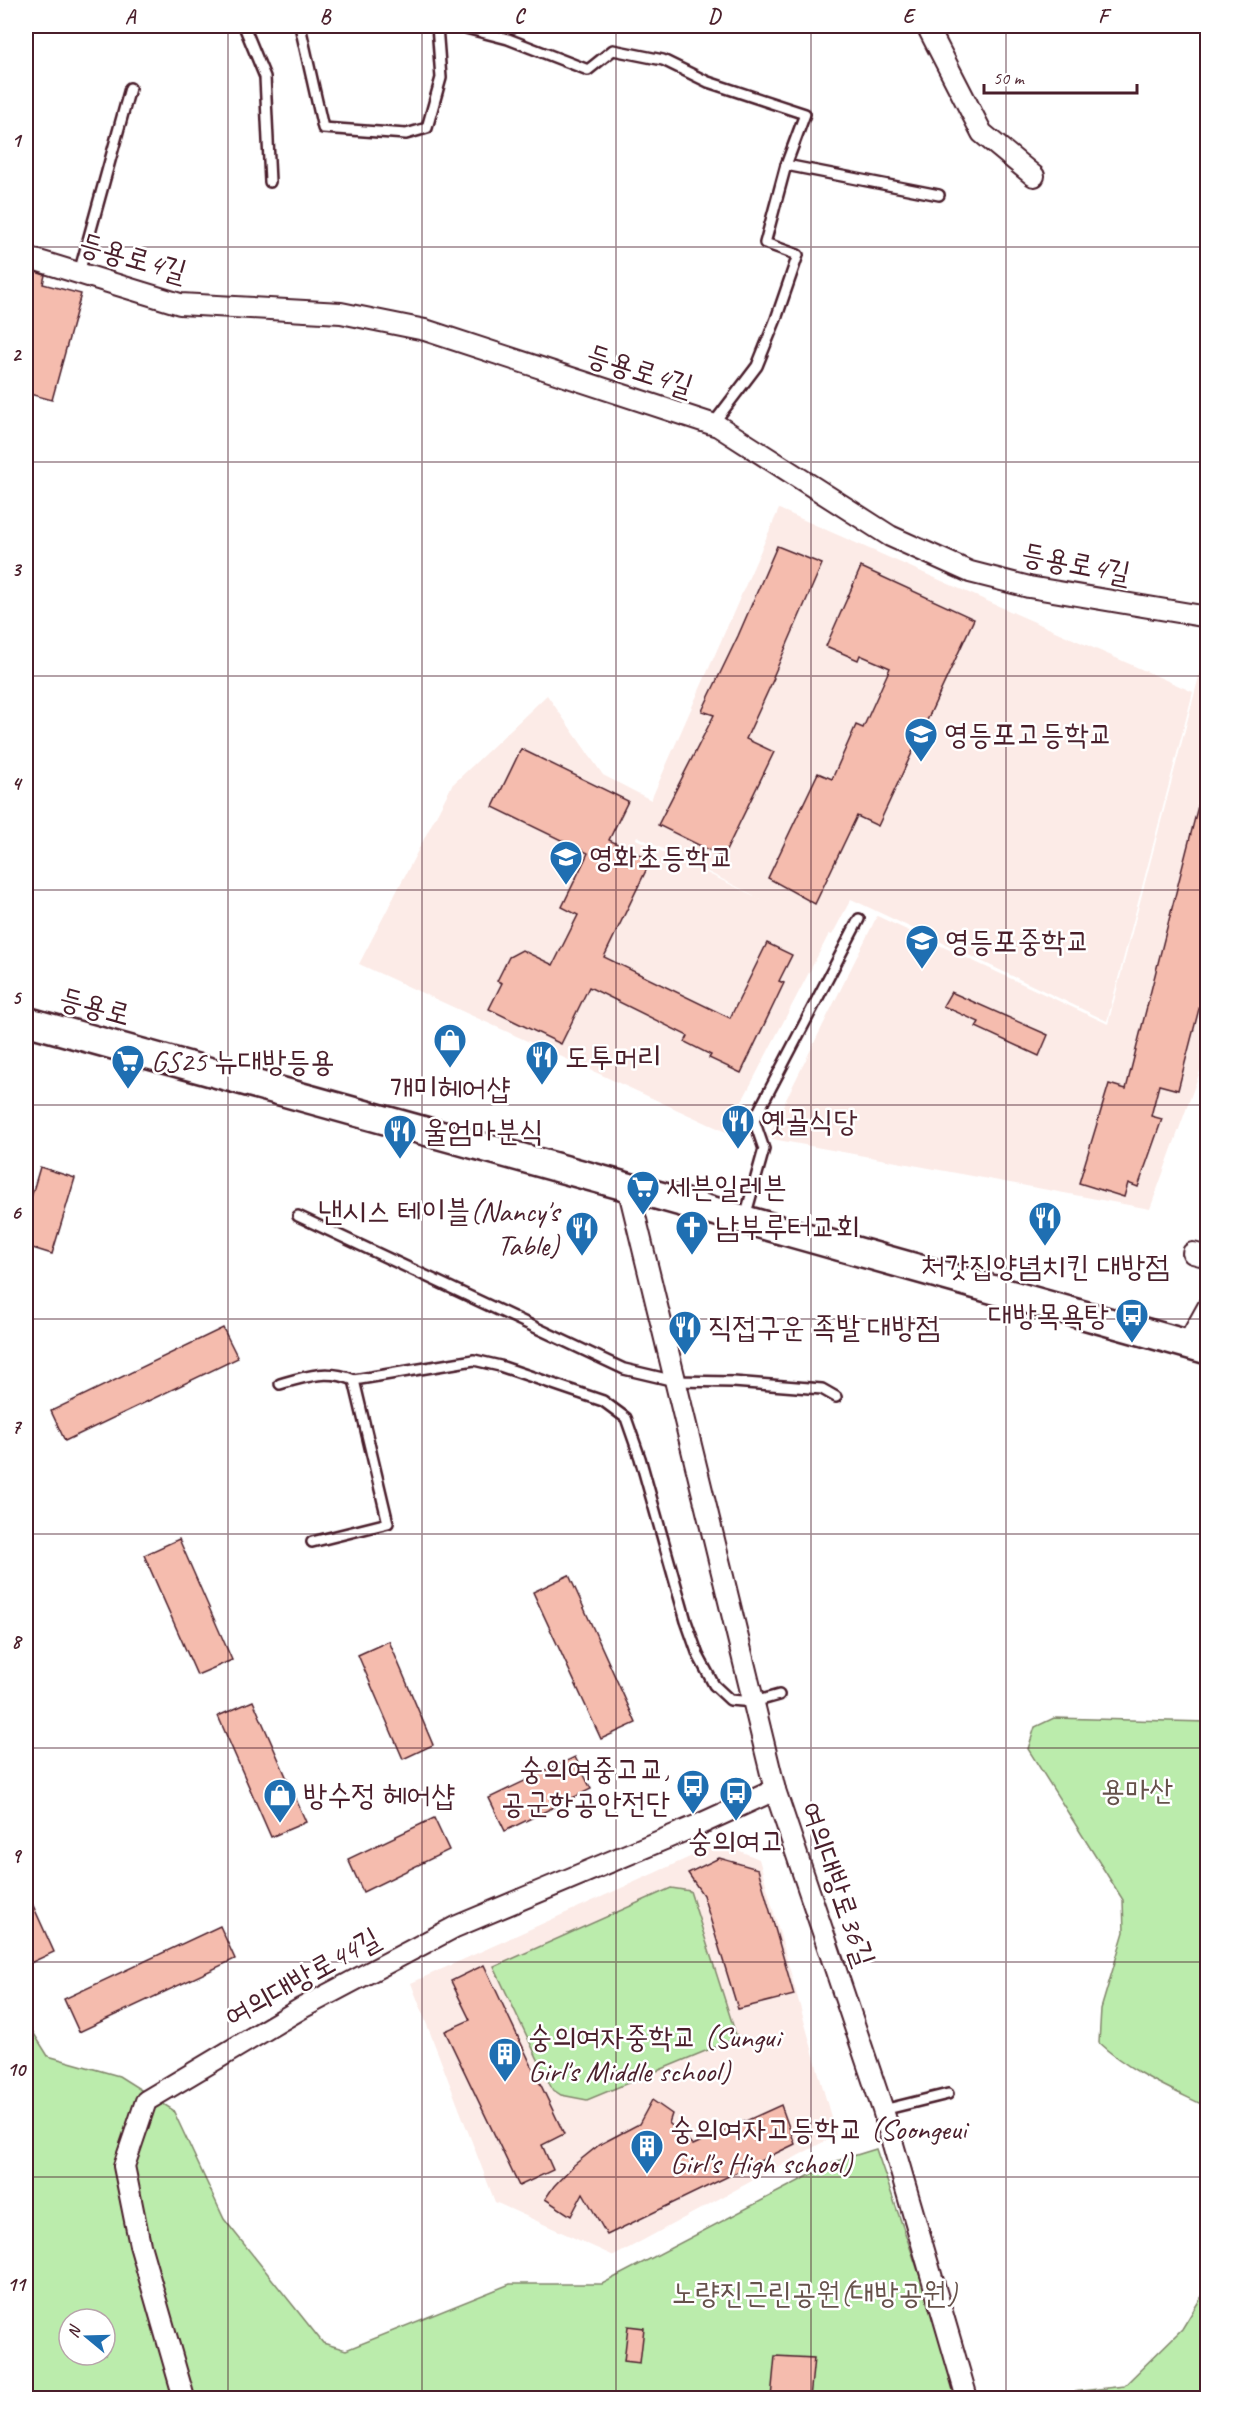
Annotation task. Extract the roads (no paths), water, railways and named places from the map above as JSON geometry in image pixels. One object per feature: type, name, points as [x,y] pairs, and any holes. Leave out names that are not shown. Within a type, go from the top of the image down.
[{"type":"street","points":[[927,26],[982,133],[1034,176]]},
{"type":"street","name":"등용로4길","points":[[26,257],[180,304],[341,313],[425,330],[713,425],[890,536],[970,572],[1029,587],[1208,617]]},
{"type":"street","name":"등용로","points":[[26,1021],[628,1187],[1197,1348],[1208,1307]]},
{"type":"street","name":"여의대방로36길","points":[[628,1187],[775,1790],[883,2110],[967,2398]]},
{"type":"street","name":"여의대방로44길","points":[[184,2398],[140,2245],[124,2166],[146,2101],[302,2008],[455,1927],[698,1825],[775,1790]]},
{"type":"lane","points":[[244,26],[265,77],[270,182]]},
{"type":"lane","points":[[300,26],[323,128],[406,134],[427,128],[441,78],[437,26]]},
{"type":"lane","points":[[458,26],[508,39],[588,70],[613,50],[663,60],[708,82],[805,114],[786,165],[765,243],[798,255],[757,366],[713,425]]},
{"type":"lane","points":[[79,273],[130,88]]},
{"type":"lane","points":[[786,165],[939,195]]},
{"type":"lane","points":[[744,1220],[764,1149],[754,1120],[859,919]]},
{"type":"lane","points":[[298,1216],[624,1369],[675,1382],[733,1382],[822,1389],[836,1397]]},
{"type":"lane","points":[[280,1384],[310,1375],[338,1374],[354,1380],[474,1360],[500,1366],[603,1401],[626,1418],[640,1458],[686,1621],[698,1655],[714,1685],[730,1700],[754,1702],[779,1695]]},
{"type":"lane","points":[[312,1542],[388,1523],[354,1380]]},
{"type":"lane","points":[[883,2110],[948,2094]]},
{"type":"place","name":"영등포고등학교","points":[[921,763]]},
{"type":"place","name":"영화초등학교","points":[[566,886]]},
{"type":"place","name":"영등포중학교","points":[[922,970]]},
{"type":"place","name":"개미헤어샵","points":[[450,1069]]},
{"type":"place","name":"도투머리","points":[[542,1086]]},
{"type":"place","name":"GS25 뉴대방등용","points":[[128,1090]]},
{"type":"place","name":"옛골식당","points":[[738,1150]]},
{"type":"place","name":"울엄마분식","points":[[400,1160]]},
{"type":"place","name":"세븐일레븐","points":[[643,1216]]},
{"type":"place","name":"처갓집양념치킨 대방점","points":[[1045,1247]]},
{"type":"place","name":"남부루터교회","points":[[692,1256]]},
{"type":"place","name":"낸시스 테이블(Nancy's Table)","points":[[582,1257]]},
{"type":"place","name":"대방목욕탕","points":[[1132,1344]]},
{"type":"place","name":"직접구운 족발 대방점","points":[[685,1356]]},
{"type":"place","name":"숭의여중고교, 공군항공안전단","points":[[693,1815]]},
{"type":"place","name":"숭의여고","points":[[736,1822]]},
{"type":"place","name":"방수정 헤어샵","points":[[280,1824]]},
{"type":"place","name":"숭의여자중학교 (Sungui Girl's Middle school)","points":[[505,2083]]},
{"type":"place","name":"숭의여자고등학교 (Soongeui Girl's High school)","points":[[647,2175]]},
{"type":"park label","name":"용마산","points":[[1137,1790]]},
{"type":"park label","name":"노량진근린공원(대방공원)","points":[[814,2293]]}]
